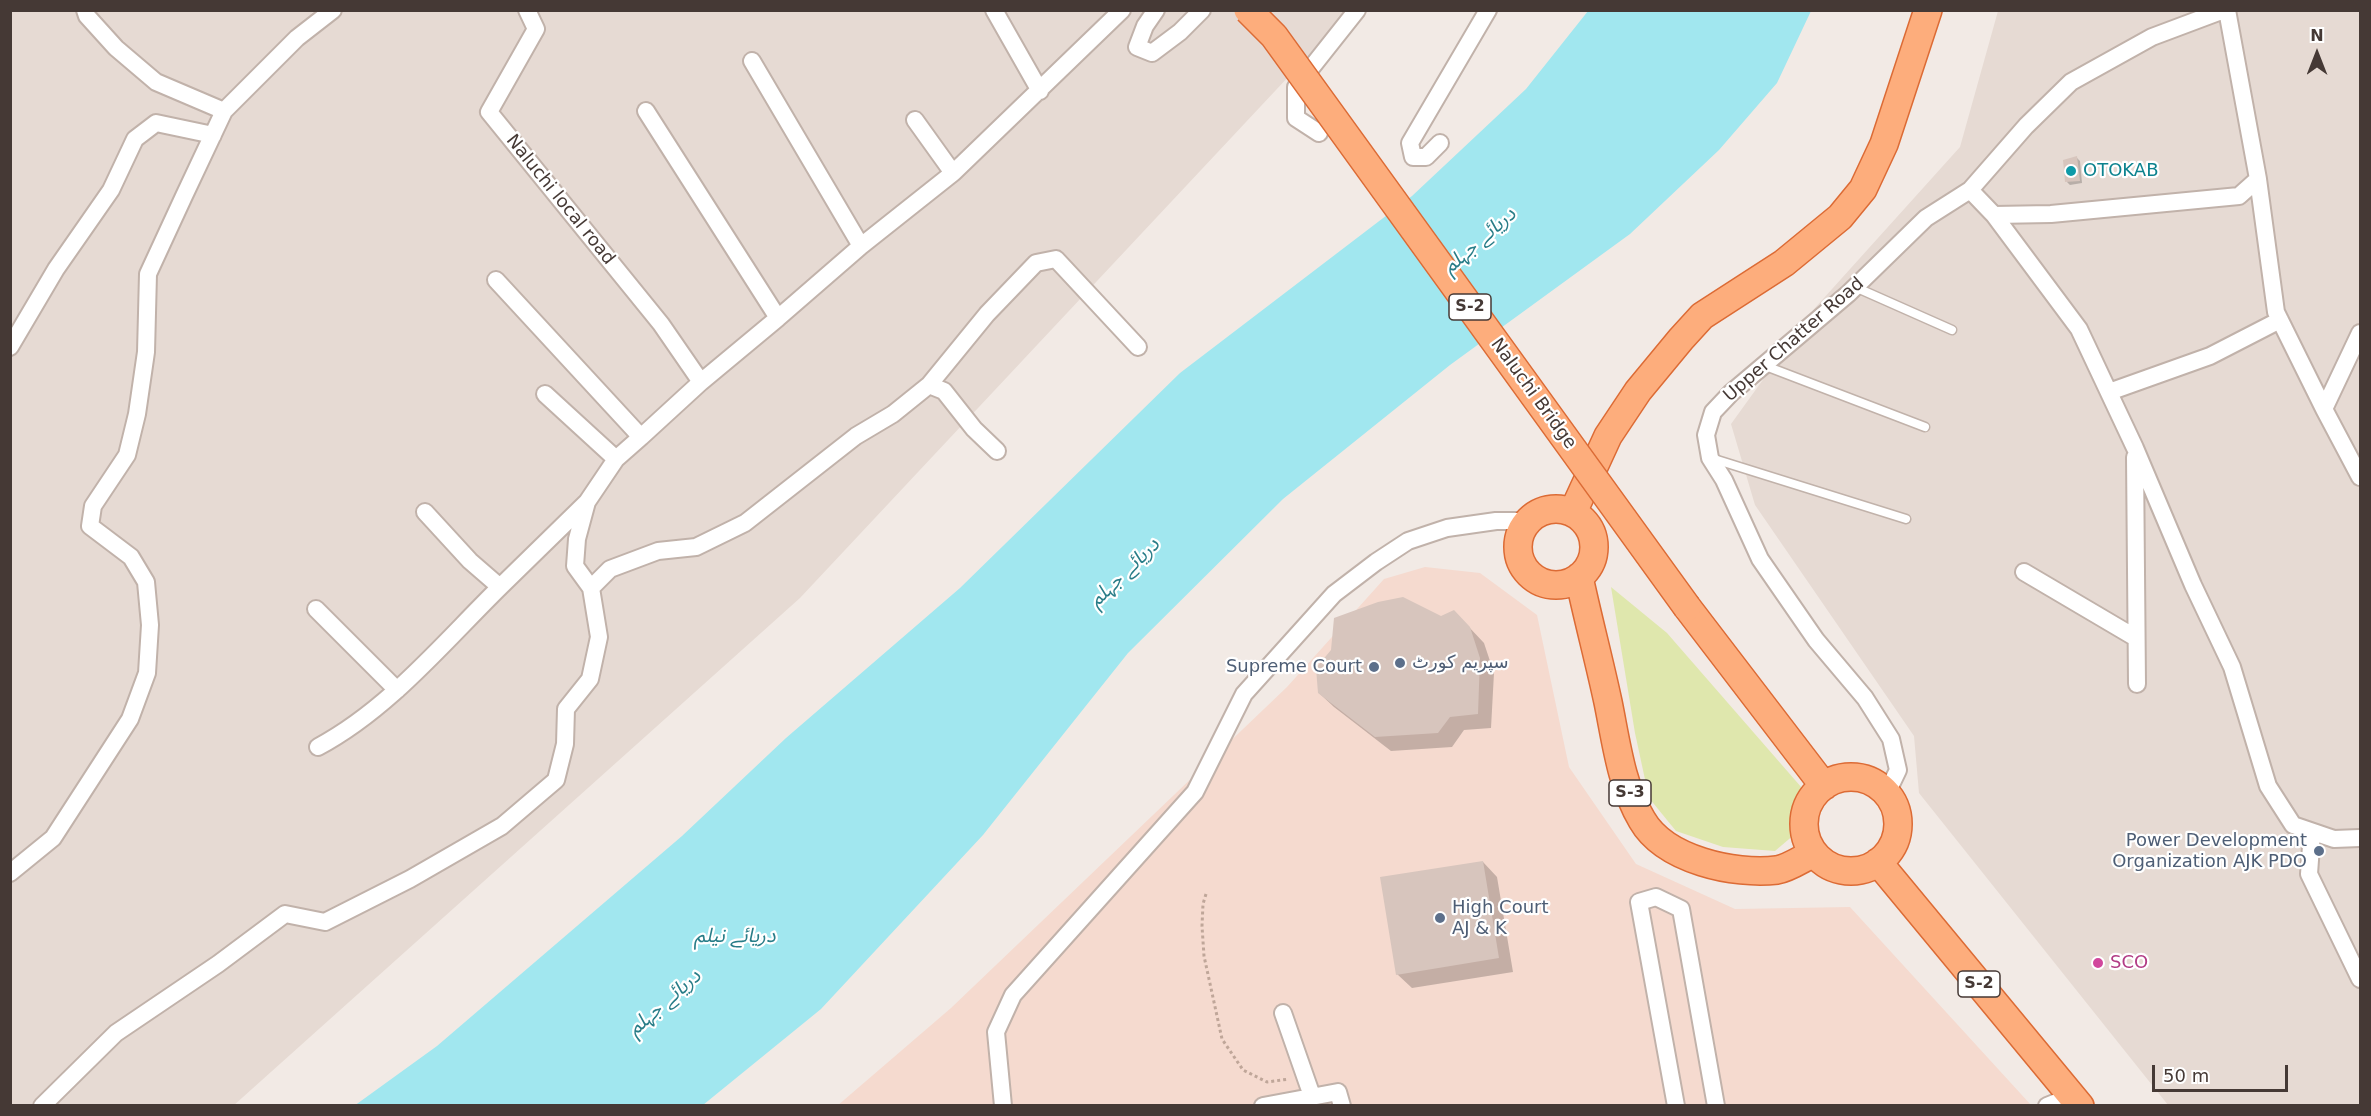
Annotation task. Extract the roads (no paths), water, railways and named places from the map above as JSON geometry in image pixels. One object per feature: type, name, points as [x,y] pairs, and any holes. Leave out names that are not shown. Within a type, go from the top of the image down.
[{"type":"highway","name":"Naluchi Bridge","points":[[1248,10],[1274,36],[1687,607],[1824,786]]},
{"type":"highway","points":[[1573,512],[1608,436],[1638,390],[1681,339],[1702,316],[1784,263],[1800,250],[1840,217],[1863,189],[1884,144],[1928,10]]},
{"type":"highway","points":[[1549,509],[1573,512],[1591,531],[1594,543],[1593,556],[1588,568],[1579,577],[1567,583],[1555,585],[1542,582],[1531,575],[1523,566],[1518,549],[1521,531],[1528,521],[1549,509]]},
{"type":"highway","name":"S-3","points":[[1579,577],[1621,764],[1643,823],[1661,840],[1692,860],[1733,870],[1779,870],[1814,853]]},
{"type":"highway","points":[[1845,777],[1860,778],[1875,783],[1887,793],[1895,807],[1898,822],[1896,837],[1889,851],[1878,862],[1864,869],[1849,871],[1834,868],[1820,860],[1805,834],[1804,818],[1808,804],[1817,791],[1830,782],[1845,777]]},
{"type":"highway","name":"S-2","points":[[1878,862],[2076,1101]]},
{"type":"street","points":[[85,10],[87,16],[116,48],[156,82],[224,111]]},
{"type":"street","points":[[10,873],[53,838],[130,719],[147,673],[150,625],[146,582],[131,557],[90,526],[93,506],[127,455],[137,414],[146,352],[148,274],[224,111],[297,38],[333,10]]},
{"type":"street","name":"Naluchi local road","points":[[527,10],[536,29],[489,112],[661,324],[701,382]]},
{"type":"street","points":[[994,10],[1040,91]]},
{"type":"street","points":[[318,747],[346,732],[397,690],[587,502],[616,459],[701,382],[861,246],[953,173],[1122,10]]},
{"type":"street","points":[[1156,10],[1145,26],[1137,47],[1152,53],[1180,32],[1202,10]]},
{"type":"street","points":[[1319,133],[1296,118],[1296,87],[1357,10]]},
{"type":"street","points":[[1440,143],[1426,157],[1413,157],[1410,143],[1488,10]]},
{"type":"street","points":[[2225,10],[2258,179],[2276,312],[2361,477]]},
{"type":"street","name":"Upper Chatter Road","points":[[1887,793],[1898,770],[1891,739],[1865,698],[1816,640],[1760,559],[1724,480],[1710,458],[1706,435],[1713,412],[1763,365],[1855,287],[1926,218],[1970,190],[2026,126],[2071,82],[2152,37],[2225,10]]},
{"type":"street","points":[[752,61],[861,246]]},
{"type":"street","points":[[646,111],[778,318]]},
{"type":"street","points":[[915,120],[953,173]]},
{"type":"street","points":[[10,347],[57,269],[111,190],[135,138],[156,123],[213,135]]},
{"type":"street","points":[[1994,215],[2051,214],[2239,196],[2258,179]]},
{"type":"street","points":[[1970,190],[1994,215],[2079,329],[2135,447],[2193,585],[2232,667],[2268,786],[2293,825],[2334,839],[2361,838]]},
{"type":"street","points":[[591,588],[610,568],[658,551],[696,547],[745,523],[856,436],[893,414],[928,385],[987,314],[1036,263],[1056,259],[1138,347]]},
{"type":"street","points":[[496,279],[641,437]]},
{"type":"street","points":[[2109,392],[2210,356],[2280,320]]},
{"type":"street","points":[[2324,409],[2361,333]]},
{"type":"street","points":[[928,385],[944,390],[974,429],[998,451]]},
{"type":"street","points":[[545,394],[616,459]]},
{"type":"street","points":[[2135,447],[2137,684]]},
{"type":"street","points":[[42,1106],[116,1033],[218,964],[285,914],[325,922],[336,917],[410,879],[502,826],[556,780],[565,744],[566,709],[590,679],[599,637],[591,588],[575,566],[577,539],[587,502]]},
{"type":"street","points":[[425,512],[470,561],[500,587]]},
{"type":"street","points":[[1003,1106],[996,1032],[1013,995],[1195,792],[1244,694],[1259,677],[1334,594],[1408,541],[1447,528],[1496,521],[1528,521]]},
{"type":"street","points":[[2024,572],[2136,638]]},
{"type":"street","points":[[316,609],[397,690]]},
{"type":"street","points":[[2312,832],[2309,874],[2361,979]]},
{"type":"street","points":[[1676,1106],[1639,902],[1656,897],[1681,909],[1716,1106]]},
{"type":"street","points":[[1283,1013],[1312,1096]]},
{"type":"street","points":[[1263,1106],[1338,1092],[1342,1106]]},
{"type":"street","points":[[2047,1106],[2076,1101]]},
{"type":"lane","points":[[1855,287],[1952,330]]},
{"type":"lane","points":[[1763,365],[1925,427]]},
{"type":"lane","points":[[1710,458],[1906,519]]},
{"type":"water","name":"دریائے نیلم","points":[[1588,11],[1811,11],[1777,83],[1719,150],[1630,234],[1450,365],[1283,499],[1128,653],[983,835],[821,1009],[703,1105],[354,1106],[437,1046],[682,836],[786,738],[960,588],[1180,373],[1412,196],[1526,89]]},
{"type":"place","name":"OTOKAB","points":[[2071,171]]},
{"type":"place","name":"سپریم کورٹ","points":[[1400,663]]},
{"type":"place","name":"Supreme Court","points":[[1374,667]]},
{"type":"place","name":"Power Development Organization AJK PDO","points":[[2319,851]]},
{"type":"place","name":"High Court AJ & K","points":[[1440,918]]},
{"type":"place","name":"SCO","points":[[2098,963]]},
{"type":"water label","name":"دریائے جہلم","points":[[1480,241]]},
{"type":"water label","name":"دریائے جہلم","points":[[1125,573]]},
{"type":"water label","name":"دریائے جہلم","points":[[665,1003]]}]
